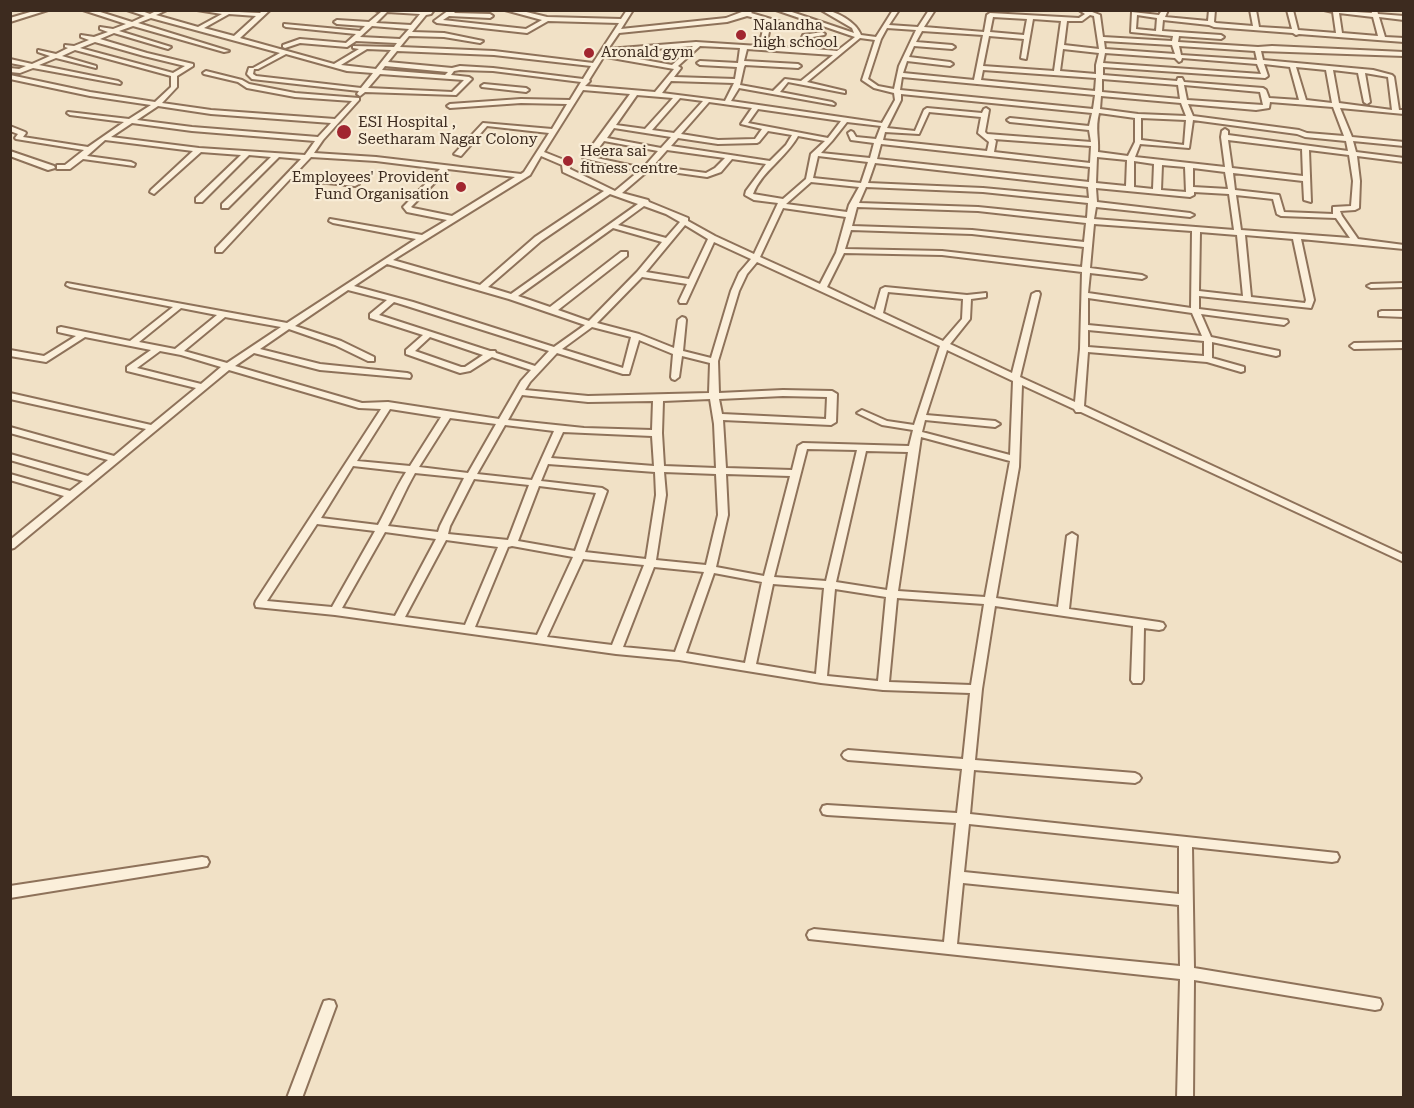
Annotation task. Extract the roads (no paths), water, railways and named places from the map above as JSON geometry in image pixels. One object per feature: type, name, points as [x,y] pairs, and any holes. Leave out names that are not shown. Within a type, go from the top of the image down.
[{"type":"street","points":[[10,20],[45,10]]},
{"type":"street","points":[[86,10],[226,51]]},
{"type":"street","points":[[130,10],[284,50],[335,66],[469,80],[454,94],[363,90],[254,78],[250,74],[253,69],[284,50],[300,41],[347,45],[385,11]]},
{"type":"street","points":[[10,76],[164,10]]},
{"type":"street","points":[[200,10],[261,15]]},
{"type":"street","points":[[235,39],[267,10]]},
{"type":"street","points":[[378,10],[490,16]]},
{"type":"street","points":[[219,250],[308,156],[320,139],[357,99],[424,13],[431,10]]},
{"type":"street","points":[[454,10],[437,21],[527,31],[547,19]]},
{"type":"street","points":[[508,10],[547,19],[623,21]]},
{"type":"street","points":[[10,546],[227,368],[386,261],[527,173],[630,11],[624,10]]},
{"type":"street","points":[[779,10],[859,36],[878,39]]},
{"type":"street","points":[[824,10],[855,27],[859,36]]},
{"type":"street","points":[[896,10],[878,39],[865,80],[876,87],[896,92],[1138,116],[1190,118],[1351,140],[1404,144]]},
{"type":"street","points":[[822,288],[841,250],[848,228],[849,215],[864,185],[878,142],[898,100],[896,92],[906,59],[918,30],[932,10]]},
{"type":"street","points":[[1079,410],[1084,349],[1085,270],[1093,202],[1092,128],[1100,94],[1097,77],[1102,51],[1097,15],[1081,10]]},
{"type":"street","points":[[1204,10],[1212,11],[1206,36]]},
{"type":"street","points":[[1253,10],[1256,29]]},
{"type":"street","points":[[1290,10],[1296,33]]},
{"type":"street","points":[[1326,10],[1374,13],[1404,18]]},
{"type":"street","points":[[1336,11],[1339,35]]},
{"type":"street","points":[[617,31],[729,20],[749,12],[778,22],[766,26],[762,48]]},
{"type":"street","points":[[198,29],[227,13]]},
{"type":"street","points":[[977,83],[991,14],[1078,20],[1089,13]]},
{"type":"street","points":[[1374,13],[1382,38]]},
{"type":"street","points":[[1221,37],[1133,31],[1134,14],[1162,15],[1209,22],[1214,25],[1296,33],[1404,40]]},
{"type":"street","points":[[1159,33],[1162,15]]},
{"type":"street","points":[[1024,58],[1030,17]]},
{"type":"street","points":[[1057,73],[1064,20]]},
{"type":"street","points":[[336,22],[413,27]]},
{"type":"street","points":[[286,25],[361,33]]},
{"type":"street","points":[[885,26],[1026,37]]},
{"type":"street","points":[[102,28],[168,47]]},
{"type":"street","points":[[1304,33],[1308,50]]},
{"type":"street","points":[[408,34],[444,35],[480,41]]},
{"type":"street","points":[[799,50],[805,36],[822,34]]},
{"type":"street","points":[[1138,142],[1188,147],[1190,118],[1180,84],[1176,34]]},
{"type":"street","points":[[67,46],[174,75],[190,65],[83,36]]},
{"type":"street","points":[[802,83],[823,69],[859,36]]},
{"type":"street","points":[[354,39],[402,41]]},
{"type":"street","points":[[1102,39],[1258,49],[1400,54],[1404,63]]},
{"type":"street","points":[[604,53],[699,44],[837,54]]},
{"type":"street","points":[[673,67],[699,44]]},
{"type":"street","points":[[912,44],[952,47]]},
{"type":"street","points":[[727,102],[737,84],[744,46]]},
{"type":"street","points":[[355,47],[494,53],[596,65]]},
{"type":"street","points":[[1060,47],[1292,64],[1390,75],[1398,110]]},
{"type":"street","points":[[335,66],[365,48]]},
{"type":"street","points":[[1099,65],[1265,75],[1258,49]]},
{"type":"street","points":[[40,51],[94,66]]},
{"type":"street","points":[[1349,51],[1351,70]]},
{"type":"street","points":[[482,67],[494,53]]},
{"type":"street","points":[[604,53],[678,68],[657,94]]},
{"type":"street","points":[[906,59],[950,64]]},
{"type":"street","points":[[10,61],[118,83]]},
{"type":"street","points":[[700,63],[798,66]]},
{"type":"street","points":[[384,64],[452,70]]},
{"type":"street","points":[[1292,64],[1303,102]]},
{"type":"street","points":[[447,77],[457,66],[482,67],[635,92],[727,102],[917,133],[927,110],[986,115]]},
{"type":"street","points":[[980,68],[1263,90]]},
{"type":"street","points":[[1329,68],[1335,102],[1351,140],[1351,153],[1359,187],[1355,208],[1336,209],[1338,216],[1356,241]]},
{"type":"street","points":[[10,70],[20,71]]},
{"type":"street","points":[[1360,71],[1367,102]]},
{"type":"street","points":[[206,73],[240,81],[247,87],[295,95],[357,99]]},
{"type":"street","points":[[60,167],[67,167],[81,158],[104,138],[157,104],[174,87],[174,75]]},
{"type":"street","points":[[521,101],[521,96],[539,75]]},
{"type":"street","points":[[901,75],[1256,108],[1267,107],[1261,75]]},
{"type":"street","points":[[10,76],[90,94],[211,112],[338,121]]},
{"type":"street","points":[[670,78],[737,84],[832,104]]},
{"type":"street","points":[[775,93],[784,81],[843,93]]},
{"type":"street","points":[[484,86],[526,90]]},
{"type":"street","points":[[635,92],[587,158],[707,175],[718,170],[731,156]]},
{"type":"street","points":[[646,132],[678,96]]},
{"type":"street","points":[[482,288],[538,239],[613,192],[646,168],[708,100]]},
{"type":"street","points":[[1266,100],[1367,102],[1398,110]]},
{"type":"street","points":[[450,106],[521,101],[573,102]]},
{"type":"street","points":[[987,101],[981,133],[994,142],[990,154]]},
{"type":"street","points":[[1335,102],[1398,110]]},
{"type":"street","points":[[756,107],[744,124],[830,140]]},
{"type":"street","points":[[1256,108],[1256,128]]},
{"type":"street","points":[[70,113],[192,129],[320,139]]},
{"type":"street","points":[[785,132],[801,115]]},
{"type":"street","points":[[1130,189],[1131,158],[1138,142],[1138,116]]},
{"type":"street","points":[[1010,120],[1092,128]]},
{"type":"street","points":[[679,656],[710,569],[723,515],[718,417],[714,396],[714,361],[735,291],[743,273],[756,258],[782,203],[808,180],[815,154],[830,140],[844,121]]},
{"type":"street","points":[[1227,122],[1224,137],[1247,299]]},
{"type":"street","points":[[458,154],[485,124],[553,131]]},
{"type":"street","points":[[612,126],[718,142],[756,141],[766,129]]},
{"type":"street","points":[[10,128],[23,133],[14,140]]},
{"type":"street","points":[[851,133],[853,139],[1092,165]]},
{"type":"street","points":[[796,134],[789,146],[771,163],[749,195],[754,198],[849,215]]},
{"type":"street","points":[[984,136],[1094,144]]},
{"type":"street","points":[[1224,137],[1403,162]]},
{"type":"street","points":[[104,138],[199,150],[376,159],[522,176]]},
{"type":"street","points":[[603,139],[771,163]]},
{"type":"street","points":[[14,140],[89,149]]},
{"type":"street","points":[[1305,147],[1308,200]]},
{"type":"street","points":[[154,192],[199,150]]},
{"type":"street","points":[[199,200],[248,152]]},
{"type":"street","points":[[10,153],[51,168]]},
{"type":"street","points":[[540,153],[566,164],[566,170],[613,192],[645,202],[686,220],[712,238],[1404,559]]},
{"type":"street","points":[[815,154],[1157,192],[1232,192],[1276,197],[1281,214],[1338,216]]},
{"type":"street","points":[[1094,154],[1307,179]]},
{"type":"street","points":[[225,206],[277,155]]},
{"type":"street","points":[[81,158],[131,164]]},
{"type":"street","points":[[1157,192],[1158,162]]},
{"type":"street","points":[[1185,230],[1190,214],[1190,167]]},
{"type":"street","points":[[445,168],[407,207],[410,210],[455,219]]},
{"type":"street","points":[[287,177],[355,183]]},
{"type":"street","points":[[808,180],[983,190],[1190,214]]},
{"type":"street","points":[[512,297],[645,202]]},
{"type":"street","points":[[853,205],[978,209],[1196,231],[1356,241],[1404,247]]},
{"type":"street","points":[[398,620],[442,537],[445,526],[470,477],[519,392],[554,351],[591,324],[640,274],[686,220]]},
{"type":"street","points":[[333,221],[424,238]]},
{"type":"street","points":[[614,226],[666,241]]},
{"type":"street","points":[[848,228],[972,232],[1088,245]]},
{"type":"street","points":[[1196,231],[1195,311],[1208,339],[1208,359]]},
{"type":"street","points":[[1194,293],[1308,306],[1310,300],[1297,237]]},
{"type":"street","points":[[682,301],[712,238]]},
{"type":"street","points":[[841,250],[942,253],[1142,278]]},
{"type":"street","points":[[551,310],[624,254]]},
{"type":"street","points":[[386,261],[512,297],[591,324],[632,335],[679,353],[714,361]]},
{"type":"street","points":[[640,274],[692,282]]},
{"type":"street","points":[[70,285],[288,326],[338,343],[371,359]]},
{"type":"street","points":[[1371,285],[1404,285]]},
{"type":"street","points":[[347,287],[393,299],[626,372],[633,324]]},
{"type":"street","points":[[878,314],[885,289],[967,297],[983,295]]},
{"type":"street","points":[[950,949],[976,689],[989,601],[1015,459],[1016,380],[1036,294]]},
{"type":"street","points":[[1084,295],[1284,322]]},
{"type":"street","points":[[883,686],[892,594],[917,431],[944,346],[966,319],[967,297]]},
{"type":"street","points":[[393,299],[373,316],[537,369]]},
{"type":"street","points":[[131,344],[179,306]]},
{"type":"street","points":[[177,352],[223,314]]},
{"type":"street","points":[[1382,314],[1404,314]]},
{"type":"street","points":[[675,377],[682,320]]},
{"type":"street","points":[[1084,327],[1208,339],[1276,353]]},
{"type":"street","points":[[61,330],[177,352],[362,406],[387,405],[559,430],[657,433]]},
{"type":"street","points":[[429,334],[409,352],[460,370],[467,369],[492,353]]},
{"type":"street","points":[[10,353],[46,359],[83,335]]},
{"type":"street","points":[[1354,346],[1404,345]]},
{"type":"street","points":[[158,349],[130,369],[202,387]]},
{"type":"street","points":[[1084,349],[1208,359],[1240,369]]},
{"type":"street","points":[[253,350],[311,366],[407,376]]},
{"type":"street","points":[[519,392],[588,399],[783,393],[833,395],[831,422],[829,423],[718,417]]},
{"type":"street","points":[[10,396],[152,428]]},
{"type":"street","points":[[616,650],[650,564],[661,495],[657,433],[658,398]]},
{"type":"street","points":[[387,405],[260,604],[334,611],[616,650],[679,656],[821,679],[883,686],[976,689]]},
{"type":"street","points":[[862,413],[885,423],[1015,459]]},
{"type":"street","points":[[334,611],[411,471],[447,415]]},
{"type":"street","points":[[921,417],[995,424]]},
{"type":"street","points":[[10,430],[115,459]]},
{"type":"street","points":[[469,629],[559,430]]},
{"type":"street","points":[[750,668],[768,580],[802,446],[914,449]]},
{"type":"street","points":[[821,679],[830,585],[861,448]]},
{"type":"street","points":[[10,457],[90,480]]},
{"type":"street","points":[[546,461],[659,469],[721,469],[795,473]]},
{"type":"street","points":[[350,463],[602,491],[579,555],[541,638]]},
{"type":"street","points":[[10,477],[72,495]]},
{"type":"street","points":[[314,520],[442,537],[508,543],[650,564],[710,569],[768,580],[830,585],[892,594],[989,601],[1159,626]]},
{"type":"street","points":[[1063,613],[1072,536]]},
{"type":"street","points":[[1137,680],[1139,622]]},
{"type":"street","points":[[848,755],[1135,778]]},
{"type":"street","points":[[827,810],[963,818],[1332,857]]},
{"type":"street","points":[[1185,842],[1187,974],[1185,1098]]},
{"type":"street","points":[[10,891],[202,862]]},
{"type":"street","points":[[957,877],[1186,900]]},
{"type":"street","points":[[814,935],[1235,979],[1375,1004]]},
{"type":"street","points":[[294,1098],[329,1006]]},
{"type":"place","name":"Nalandha high school","points":[[741,35]]},
{"type":"place","name":"Aronald gym","points":[[589,53]]},
{"type":"place","name":"ESI Hospital , Seetharam Nagar Colony","points":[[344,132]]},
{"type":"place","name":"Heera sai fitness centre","points":[[568,161]]},
{"type":"place","name":"Employees' Provident Fund Organisation","points":[[461,187]]}]
